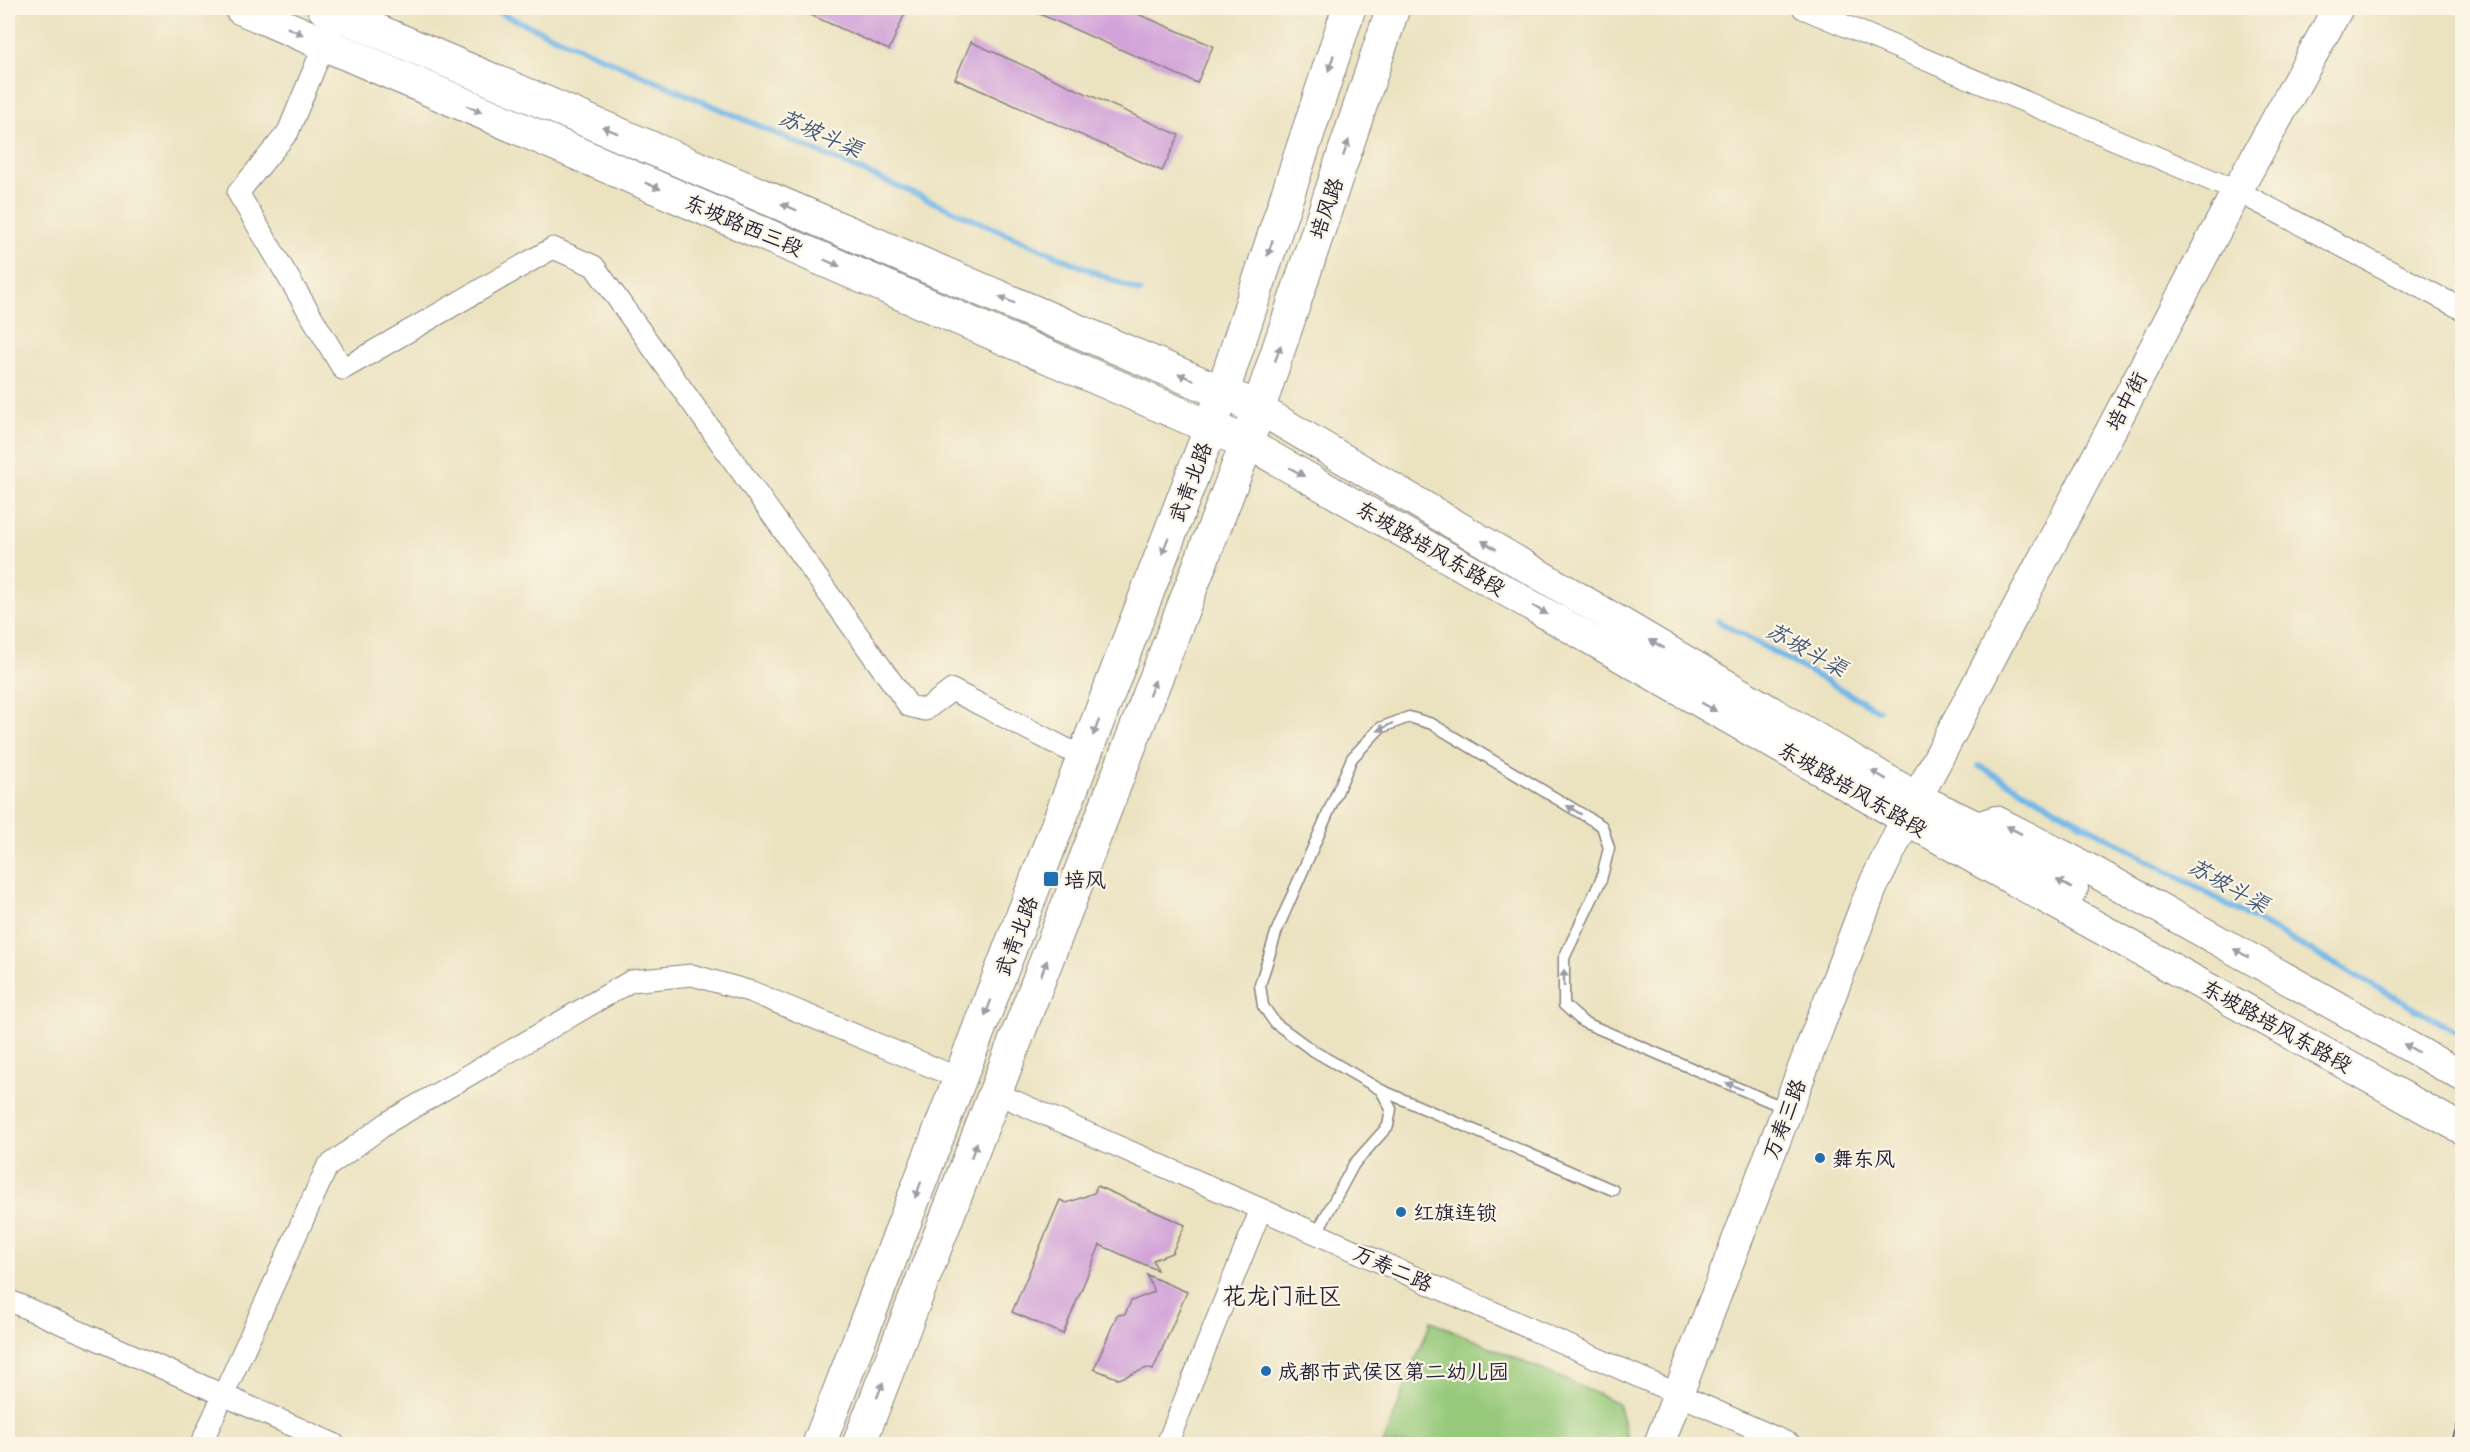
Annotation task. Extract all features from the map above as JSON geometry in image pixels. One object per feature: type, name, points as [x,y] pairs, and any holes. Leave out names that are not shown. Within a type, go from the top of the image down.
[{"type":"main road","name":"东坡路西三段","points":[[241,8],[1247,443]]},
{"type":"main road","name":"培风路","points":[[1223,393],[1349,8]]},
{"type":"main road","name":"培风路","points":[[1259,408],[1393,8]]},
{"type":"main road","name":"培中街","points":[[1912,808],[2236,191],[2338,8]]},
{"type":"main road","name":"东坡路西三段","points":[[333,9],[1259,408]]},
{"type":"main road","name":"武青北路","points":[[819,1444],[1223,393]]},
{"type":"main road","name":"武青北路","points":[[859,1444],[1259,408]]},
{"type":"main road","name":"东坡路培风东路段","points":[[1259,408],[1912,808],[1941,839],[2463,1129]]},
{"type":"main road","name":"东坡路培风东路段","points":[[1247,443],[1912,808],[1978,827],[1989,842],[2463,1108]]},
{"type":"main road","name":"万寿三路","points":[[1659,1444],[1872,888],[1912,808]]},
{"type":"main road","points":[[1978,827],[1996,821],[2006,826],[2093,871],[2463,1076]]},
{"type":"main road","points":[[1941,839],[1975,879],[2463,1146]]},
{"type":"street","points":[[1803,8],[2236,191],[2463,309]]},
{"type":"street","points":[[333,9],[325,45],[288,132],[238,193],[343,369],[553,248],[594,266],[909,706],[925,710],[952,690],[1084,758]]},
{"type":"street","points":[[201,1444],[327,1167],[383,1125],[631,981],[692,975],[742,989],[961,1079]]},
{"type":"street","name":"万寿二路","points":[[996,1093],[1790,1444]]},
{"type":"street","points":[[1167,1444],[1261,1209]]},
{"type":"street","points":[[8,1300],[334,1444]]},
{"type":"lane","points":[[1613,1190],[1381,1090],[1312,1050],[1275,1023],[1263,1006],[1260,985],[1276,930],[1352,758],[1380,728],[1409,717],[1432,724],[1602,826],[1609,848],[1601,880],[1564,958],[1564,1005],[1583,1022],[1788,1109]]},
{"type":"lane","points":[[1316,1234],[1354,1164],[1388,1126],[1391,1108],[1381,1090]]},
{"type":"green space","points":[[1431,1321],[1618,1403],[1629,1444],[1383,1444]]},
{"type":"building","points":[[795,8],[893,8],[905,13],[889,50]]},
{"type":"building","points":[[1026,8],[1124,8],[1213,46],[1197,83]]},
{"type":"building","points":[[971,42],[1179,135],[1162,171],[955,79]]},
{"type":"building","points":[[1097,1186],[1185,1225],[1172,1253],[1153,1260],[1157,1270],[1100,1245],[1063,1334],[1012,1312],[1060,1200],[1067,1203],[1094,1193]]},
{"type":"building","points":[[1147,1275],[1187,1292],[1153,1370],[1147,1368],[1119,1379],[1094,1369],[1117,1315],[1125,1314],[1131,1301],[1154,1292]]},
{"type":"waterway","name":"苏坡斗渠","points":[[488,8],[1140,292]]},
{"type":"waterway","name":"苏坡斗渠","points":[[1718,621],[1878,710]]},
{"type":"waterway","name":"苏坡斗渠","points":[[1979,766],[2462,1035]]},
{"type":"railway","points":[[2454,1444],[2462,1419]]},
{"type":"place","name":"培风","points":[[1051,879]]},
{"type":"place","name":"舞东风","points":[[1820,1158]]},
{"type":"place","name":"红旗连锁","points":[[1401,1212]]},
{"type":"place","name":"成都市武侯区第二幼儿园","points":[[1266,1371]]},
{"type":"district","name":"花龙门社区","points":[[1282,1295]]}]
